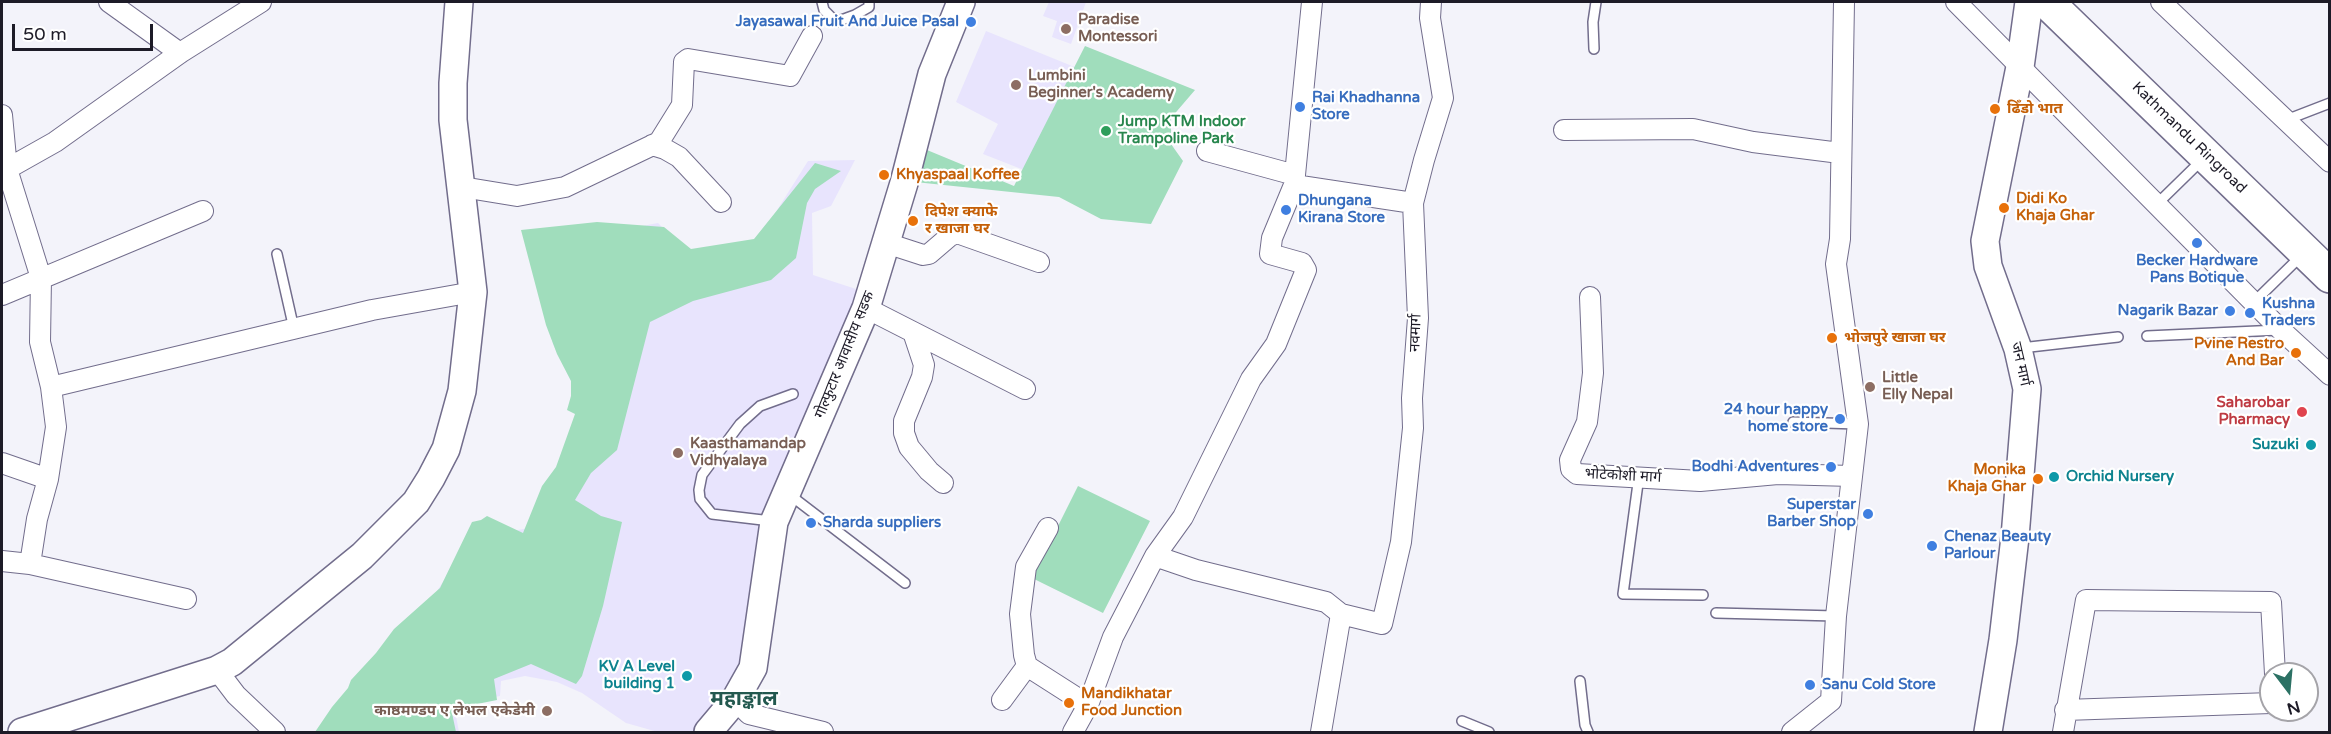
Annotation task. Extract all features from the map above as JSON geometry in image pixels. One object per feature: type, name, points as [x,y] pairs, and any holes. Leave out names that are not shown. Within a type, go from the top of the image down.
[{"type":"highway","name":"Kathmandu Ringroad","points":[[2047,2],[2330,276]]},
{"type":"street","points":[[109,2],[180,53]]},
{"type":"street","points":[[7,169],[55,141],[180,53],[261,2]]},
{"type":"street","points":[[22,732],[217,670],[240,656],[362,556],[416,502],[436,469],[448,440],[462,391],[473,292],[453,120],[453,83],[459,2]]},
{"type":"street","name":"गोल्फुटार आवासीय सडक","points":[[708,732],[735,700],[753,668],[774,522],[866,308],[904,183],[932,74],[961,2]]},
{"type":"street","name":"नवमार्ग","points":[[1341,614],[1382,624],[1401,542],[1413,428],[1412,398],[1418,318],[1413,203],[1443,98],[1430,18],[1431,2]]},
{"type":"street","points":[[1806,729],[1831,701],[1836,616],[1858,424],[1839,264],[1844,2]]},
{"type":"street","points":[[1956,2],[2281,330],[2330,375]]},
{"type":"street","name":"जन मार्ग","points":[[1988,732],[2003,640],[2027,389],[2018,349],[1988,266],[1985,242],[2020,67],[2029,2]]},
{"type":"street","points":[[2161,2],[2330,162]]},
{"type":"street","points":[[1074,732],[1088,705],[1113,637],[1155,556],[1184,517],[1251,379],[1276,344],[1306,270],[1302,263],[1270,254],[1272,238],[1294,180],[1311,11]]},
{"type":"street","points":[[462,187],[517,196],[565,187],[658,142],[667,132],[682,105],[684,62],[688,59],[790,76],[812,36]]},
{"type":"street","points":[[2,115],[7,169]]},
{"type":"street","points":[[1564,130],[1693,129],[1753,142],[1840,153]]},
{"type":"street","points":[[652,146],[665,149],[679,157],[721,202]]},
{"type":"street","points":[[2,148],[41,278],[40,342],[51,387],[56,427],[48,479],[37,519],[30,564]]},
{"type":"street","points":[[1207,151],[1294,180],[1413,203]]},
{"type":"street","points":[[2,296],[203,211]]},
{"type":"street","points":[[886,243],[922,255],[929,254],[950,236],[957,233],[1039,262]]},
{"type":"street","points":[[51,387],[372,310],[473,292]]},
{"type":"street","name":"भोटेकोशी मार्ग","points":[[1590,297],[1593,373],[1587,422],[1570,460],[1571,469],[1577,474],[1700,481],[1778,474],[1852,476]]},
{"type":"street","points":[[866,308],[1025,389]]},
{"type":"street","points":[[913,332],[924,365],[922,377],[904,422],[904,434],[909,447],[929,471],[943,483]]},
{"type":"street","points":[[2,463],[48,479]]},
{"type":"street","points":[[1002,700],[1027,666],[1020,615],[1026,567],[1048,528]]},
{"type":"street","points":[[1155,556],[1196,570],[1326,602],[1341,614],[1322,732]]},
{"type":"street","points":[[2,561],[30,564],[186,599]]},
{"type":"street","points":[[2063,732],[2065,710],[2086,600],[2271,602],[2274,662]]},
{"type":"street","points":[[1027,666],[1088,705]]},
{"type":"street","points":[[217,670],[236,695],[275,732]]},
{"type":"street","points":[[735,700],[749,714],[823,732]]},
{"type":"street","points":[[2065,710],[2259,703]]},
{"type":"lane","points":[[822,2],[824,10],[836,22],[869,7],[869,2]]},
{"type":"lane","points":[[1594,49],[1593,22],[1596,2]]},
{"type":"lane","points":[[2286,120],[2330,103]]},
{"type":"lane","points":[[2157,204],[2207,155]]},
{"type":"lane","points":[[2254,302],[2305,252]]},
{"type":"lane","points":[[277,254],[294,328]]},
{"type":"lane","points":[[2147,336],[2281,330]]},
{"type":"lane","points":[[2018,349],[2118,337]]},
{"type":"lane","points":[[774,522],[712,514],[700,499],[699,490],[702,475],[740,424],[760,406],[793,394]]},
{"type":"lane","points":[[1793,422],[1858,424]]},
{"type":"lane","points":[[1639,476],[1623,594],[1702,595]]},
{"type":"lane","points":[[787,493],[904,583]]},
{"type":"lane","points":[[1716,613],[1836,616]]},
{"type":"lane","points":[[1581,681],[1585,725],[1588,732]]},
{"type":"lane","points":[[1462,721],[1489,732]]},
{"type":"shaded area","name":"Paradise Montessori","points":[[1049,2],[1086,2],[1071,44],[1052,37],[1057,21],[1043,16]]},
{"type":"shaded area","name":"Lumbini Beginner's Academy","points":[[986,31],[1077,68],[1029,172],[983,154],[998,124],[956,102]]},
{"type":"shaded area","name":"Kaasthamandap Vidhyalaya","points":[[855,160],[831,206],[812,213],[813,275],[856,289],[857,339],[816,402],[750,651],[727,696],[693,732],[658,732],[626,723],[582,693],[557,682],[525,676],[501,681],[500,696],[466,703],[456,716],[459,732],[316,732],[432,599],[446,577],[503,533],[528,528],[578,423],[575,389],[553,344],[532,247],[658,223],[688,253],[755,245],[808,161]]},
{"type":"green space","name":"Jump KTM Indoor Trampoline Park","points":[[1085,46],[1195,90],[1171,118],[1171,144],[1183,161],[1151,224],[1101,219],[1059,197],[915,182],[927,150],[1014,186]]},
{"type":"green space","points":[[815,163],[841,171],[815,189],[807,203],[796,258],[771,280],[693,301],[650,322],[617,450],[591,473],[575,500],[601,516],[622,522],[603,606],[582,676],[576,684],[531,664],[494,679],[497,700],[467,706],[452,713],[456,732],[315,732],[348,688],[351,680],[394,629],[440,588],[472,522],[487,516],[523,533],[542,486],[556,467],[575,414],[567,410],[571,396],[571,381],[546,325],[521,230],[597,222],[664,227],[691,249],[754,239]]},
{"type":"green space","points":[[1078,486],[1150,521],[1103,613],[1032,578]]},
{"type":"place","name":"Jayasawal Fruit And Juice Pasal","points":[[971,22]]},
{"type":"place","name":"Paradise Montessori","points":[[1066,29]]},
{"type":"place","name":"Lumbini Beginner's Academy","points":[[1016,85]]},
{"type":"place","name":"Rai Khadhanna Store","points":[[1300,107]]},
{"type":"place","name":"ढिँडो भात","points":[[1995,109]]},
{"type":"place","name":"Jump KTM Indoor Trampoline Park","points":[[1106,131]]},
{"type":"place","name":"Khyaspaal Koffee","points":[[884,175]]},
{"type":"place","name":"Didi Ko Khaja Ghar","points":[[2004,208]]},
{"type":"place","name":"Dhungana Kirana Store","points":[[1286,210]]},
{"type":"place","name":"दिपेश क्याफे र खाजा घर","points":[[913,221]]},
{"type":"place","name":"Becker Hardware Pans Botique","points":[[2197,243]]},
{"type":"place","name":"Nagarik Bazar","points":[[2230,311]]},
{"type":"place","name":"Kushna Traders","points":[[2250,313]]},
{"type":"place","name":"भोजपुरे खाजा घर","points":[[1832,338]]},
{"type":"place","name":"Pvine Restro And Bar","points":[[2296,353]]},
{"type":"place","name":"Little Elly Nepal","points":[[1870,387]]},
{"type":"place","name":"Saharobar Pharmacy","points":[[2302,412]]},
{"type":"place","name":"24 hour happy home store","points":[[1840,419]]},
{"type":"place","name":"Suzuki","points":[[2311,445]]},
{"type":"place","name":"Kaasthamandap Vidhyalaya","points":[[678,453]]},
{"type":"place","name":"Bodhi Adventures","points":[[1831,467]]},
{"type":"place","name":"Orchid Nursery","points":[[2054,477]]},
{"type":"place","name":"Monika Khaja Ghar","points":[[2038,479]]},
{"type":"place","name":"Superstar Barber Shop","points":[[1868,514]]},
{"type":"place","name":"Sharda suppliers","points":[[811,523]]},
{"type":"place","name":"Chenaz Beauty Parlour","points":[[1932,546]]},
{"type":"place","name":"KV A Level building 1","points":[[687,676]]},
{"type":"place","name":"Sanu Cold Store","points":[[1810,685]]},
{"type":"place","name":"Mandikhatar Food Junction","points":[[1069,703]]},
{"type":"place","name":"काष्ठमण्डप ए लेभल एकेडेमी","points":[[547,711]]},
{"type":"district","name":"महाङ्काल","points":[[744,699]]}]
